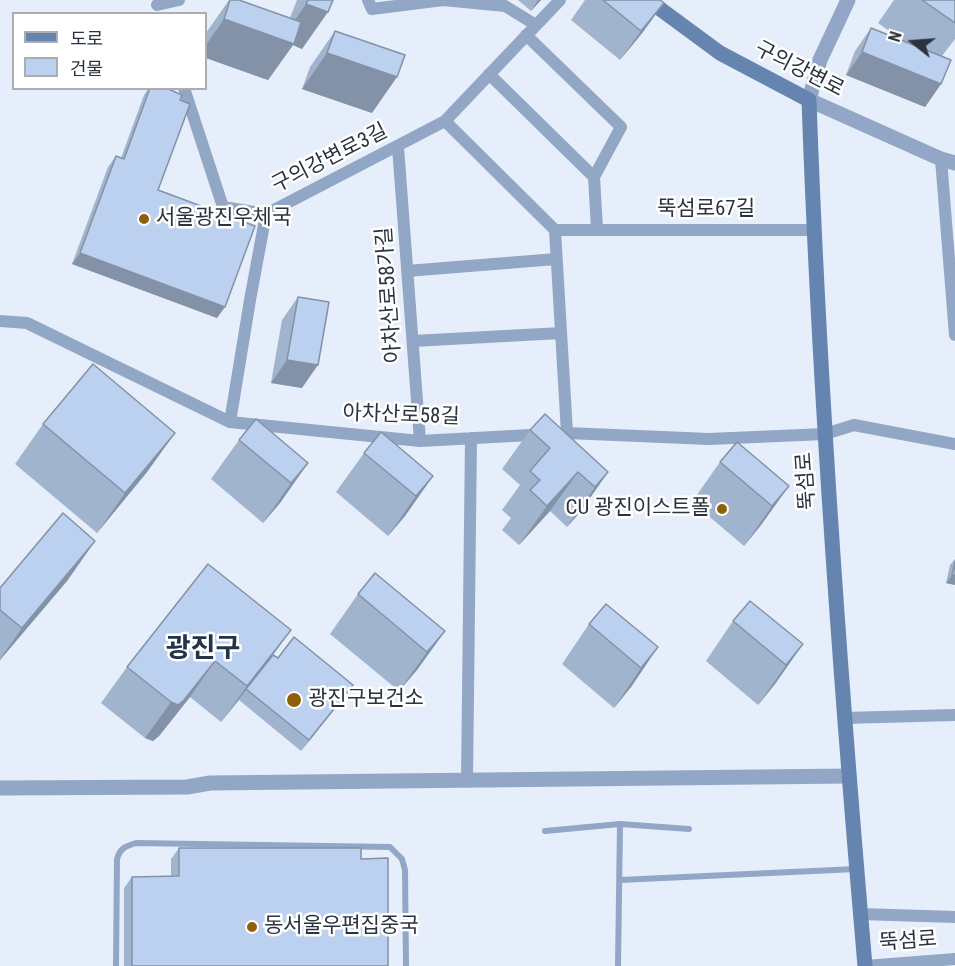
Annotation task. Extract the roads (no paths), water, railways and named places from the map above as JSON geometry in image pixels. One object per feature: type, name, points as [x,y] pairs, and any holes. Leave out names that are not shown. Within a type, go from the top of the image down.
[{"type":"main road","name":"구의강변로","points":[[648,0],[720,52],[809,100]]},
{"type":"main road","name":"뚝섬로","points":[[809,100],[825,434],[865,966]]},
{"type":"street","points":[[156,6],[179,0]]},
{"type":"street","points":[[368,0],[372,9],[443,0],[505,6],[536,25]]},
{"type":"street","name":"구의강변로3길","points":[[230,422],[266,214],[445,121],[560,0]]},
{"type":"street","name":"뚝섬로","points":[[809,100],[820,60],[848,0]]},
{"type":"street","points":[[526,35],[621,127],[594,177],[597,229]]},
{"type":"street","points":[[489,74],[594,177]]},
{"type":"street","points":[[185,90],[223,207],[266,214]]},
{"type":"street","name":"구의강변로","points":[[809,100],[948,161],[955,335]]},
{"type":"street","points":[[445,121],[555,230],[567,433]]},
{"type":"street","name":"아차산로58가길","points":[[398,147],[420,441]]},
{"type":"street","name":"뚝섬로67길","points":[[555,230],[814,230]]},
{"type":"street","points":[[407,272],[556,259]]},
{"type":"street","name":"아차산로58길","points":[[0,321],[27,323],[230,422],[420,441],[567,433],[709,439],[825,434],[854,425],[955,444]]},
{"type":"street","points":[[413,341],[561,333]]},
{"type":"street","points":[[467,780],[471,438]]},
{"type":"street","points":[[845,718],[955,715]]},
{"type":"street","points":[[0,788],[187,787],[210,783],[849,776]]},
{"type":"street","points":[[860,914],[955,917]]},
{"type":"street","name":"뚝섬로","points":[[865,966],[955,959]]},
{"type":"lane","points":[[618,966],[620,824]]},
{"type":"lane","points":[[545,831],[620,824],[689,829]]},
{"type":"lane","points":[[116,966],[117,859],[119,852],[126,846],[148,843],[390,847],[402,859],[405,870],[406,966]]},
{"type":"lane","points":[[620,880],[856,869]]},
{"type":"place","name":"서울광진우체국","points":[[144,219]]},
{"type":"place","name":"CU 광진이스트폴","points":[[722,509]]},
{"type":"place","name":"광진구보건소","points":[[294,700]]},
{"type":"place","name":"동서울우편집중국","points":[[252,927]]},
{"type":"district","name":"광진구","points":[[203,650]]}]
